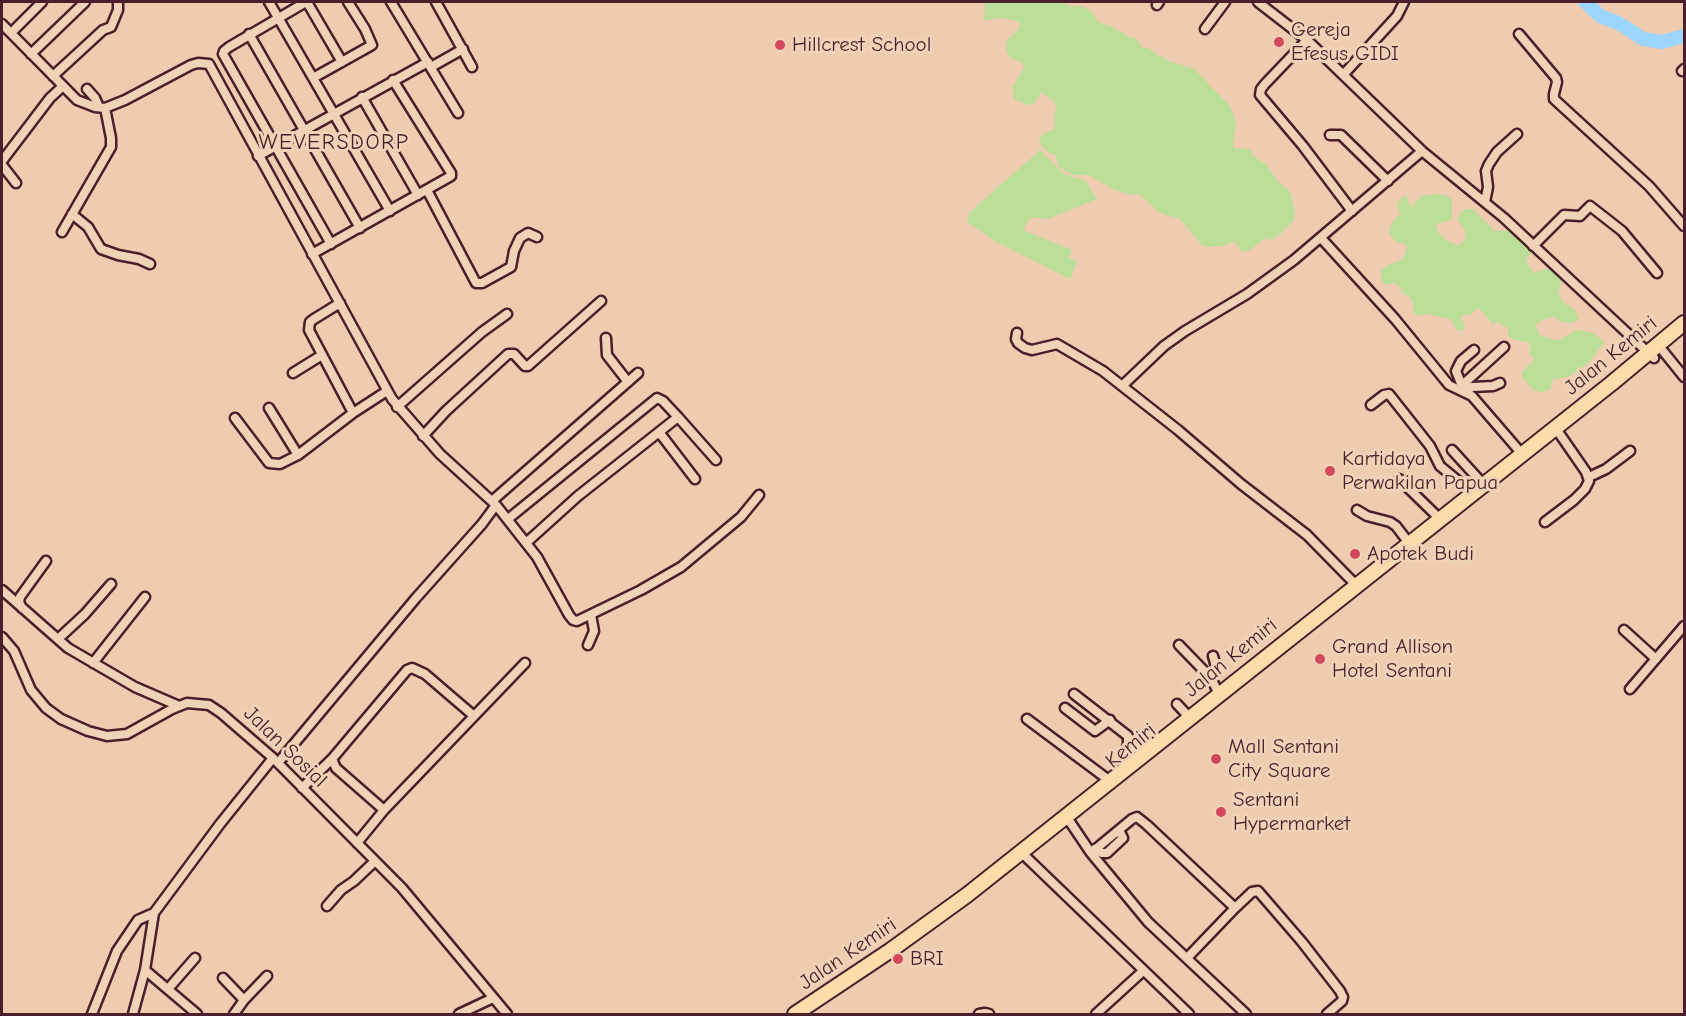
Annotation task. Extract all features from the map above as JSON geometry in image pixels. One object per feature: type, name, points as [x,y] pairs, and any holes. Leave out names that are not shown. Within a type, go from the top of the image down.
[{"type":"highway","name":"Jalan Kemiri","points":[[795,1014],[911,936],[1068,819],[1110,781],[1219,694],[1359,588],[1409,543],[1558,433],[1655,354],[1684,323]]},
{"type":"highway","name":"Jalan Kemiri","points":[[1474,494],[1522,454],[1684,333]]},
{"type":"highway","name":"Kemiri","points":[[810,1014],[915,942],[1026,857],[1068,819],[1474,494]]},
{"type":"street","points":[[11,33],[42,2]]},
{"type":"street","points":[[32,54],[85,2]]},
{"type":"street","points":[[53,76],[103,30],[111,27],[116,19],[118,2]]},
{"type":"street","points":[[269,2],[390,211]]},
{"type":"street","points":[[331,244],[223,54],[229,46],[306,2],[342,62]]},
{"type":"street","points":[[313,78],[372,45],[348,2]]},
{"type":"street","points":[[391,2],[458,113]]},
{"type":"street","points":[[436,2],[472,67]]},
{"type":"street","points":[[1205,29],[1225,2]]},
{"type":"street","points":[[1258,2],[1307,40],[1422,151],[1485,202],[1655,354],[1684,377]]},
{"type":"street","points":[[1344,74],[1396,16],[1404,2]]},
{"type":"street","points":[[2,24],[63,87],[86,105],[102,108],[125,100],[191,65],[209,64],[397,407],[451,465],[494,503],[508,519],[537,557],[573,620],[577,621],[641,591],[681,567],[734,525],[759,495]]},
{"type":"street","points":[[249,34],[360,228]]},
{"type":"street","points":[[1519,34],[1556,78],[1554,99],[1649,186],[1684,226]]},
{"type":"street","points":[[1307,40],[1261,89],[1260,95],[1303,146],[1352,211]]},
{"type":"street","points":[[258,156],[393,80],[463,49]]},
{"type":"street","points":[[312,254],[450,178],[451,173],[393,80]]},
{"type":"street","points":[[16,183],[2,163],[51,98],[63,87]]},
{"type":"street","points":[[63,232],[111,147],[111,138],[102,108],[87,89]]},
{"type":"street","points":[[362,97],[418,195]]},
{"type":"street","points":[[1485,202],[1488,187],[1486,171],[1489,164],[1497,152],[1517,134]]},
{"type":"street","points":[[1330,135],[1341,135],[1388,181]]},
{"type":"street","points":[[1122,386],[1164,346],[1266,280],[1321,238],[1422,151]]},
{"type":"street","points":[[428,190],[476,284],[511,267],[514,251],[520,238],[528,233],[537,237]]},
{"type":"street","points":[[1533,246],[1564,215],[1580,216],[1590,206],[1622,231],[1657,273]]},
{"type":"street","points":[[72,214],[88,227],[101,249],[150,264]]},
{"type":"street","points":[[1321,238],[1424,352],[1449,385],[1462,389],[1481,406],[1522,454]]},
{"type":"street","points":[[423,436],[446,411],[507,354],[514,354],[525,366],[528,366],[602,300]]},
{"type":"street","points":[[340,303],[314,319],[309,325],[352,412]]},
{"type":"street","points":[[397,407],[482,332],[507,314]]},
{"type":"street","points":[[1017,333],[1018,344],[1025,348],[1032,350],[1054,344],[1060,345],[1088,361],[1122,386],[1241,484],[1308,535],[1359,588]]},
{"type":"street","points":[[606,338],[607,355],[628,382]]},
{"type":"street","points":[[1462,389],[1504,347]]},
{"type":"street","points":[[1462,389],[1456,371],[1461,361],[1474,350]]},
{"type":"street","points":[[293,373],[322,355]]},
{"type":"street","points":[[133,1014],[146,970],[154,913],[220,824],[482,524],[494,503],[638,373]]},
{"type":"street","points":[[1462,389],[1493,386],[1500,383]]},
{"type":"street","points":[[236,418],[269,463],[280,464],[298,455],[352,412],[387,391]]},
{"type":"street","points":[[1371,405],[1389,394],[1430,446],[1440,466],[1474,494]]},
{"type":"street","points":[[508,519],[654,399],[660,399],[717,460]]},
{"type":"street","points":[[269,408],[298,455]]},
{"type":"street","points":[[526,543],[578,496],[678,417]]},
{"type":"street","points":[[658,432],[694,479]]},
{"type":"street","points":[[1558,433],[1589,477]]},
{"type":"street","points":[[1452,450],[1474,494]]},
{"type":"street","points":[[1545,522],[1585,489],[1589,477],[1606,469],[1630,451]]},
{"type":"street","points":[[1399,479],[1440,519]]},
{"type":"street","points":[[1357,510],[1367,516],[1390,522],[1409,543]]},
{"type":"street","points":[[22,609],[19,602],[20,597],[46,561]]},
{"type":"street","points":[[58,639],[85,614],[111,584]]},
{"type":"street","points":[[2,590],[58,639],[93,663],[135,687],[179,706]]},
{"type":"street","points":[[93,663],[145,597]]},
{"type":"street","points":[[588,645],[594,631],[591,615]]},
{"type":"street","points":[[1630,689],[1684,626]]},
{"type":"street","points":[[1624,630],[1656,658]]},
{"type":"street","name":"Jalan Sosial","points":[[2,638],[14,651],[31,690],[46,708],[79,728],[107,736],[128,734],[179,706],[195,703],[209,705],[233,723],[275,761],[402,888],[507,1014]]},
{"type":"street","points":[[1179,645],[1211,678],[1219,694]]},
{"type":"street","points":[[1211,678],[1216,667],[1213,656]]},
{"type":"street","points":[[357,843],[384,810],[525,663]]},
{"type":"street","points":[[302,788],[332,759],[410,668],[425,674],[474,716]]},
{"type":"street","points":[[1074,694],[1128,736],[1125,755],[1131,765]]},
{"type":"street","points":[[1177,704],[1190,718]]},
{"type":"street","points":[[1065,708],[1095,731],[1110,720]]},
{"type":"street","points":[[1027,719],[1110,781]]},
{"type":"street","points":[[332,759],[336,768],[384,810]]},
{"type":"street","points":[[1093,851],[1137,817],[1235,908]]},
{"type":"street","points":[[1068,819],[1148,922],[1245,1014]]},
{"type":"street","points":[[1026,857],[1189,1014]]},
{"type":"street","points":[[327,906],[374,862]]},
{"type":"street","points":[[1187,958],[1252,892],[1261,893],[1340,991],[1342,1001],[1328,1014]]},
{"type":"street","points":[[92,1014],[117,951],[138,920],[154,913]]},
{"type":"street","points":[[168,988],[195,958]]},
{"type":"street","points":[[146,970],[197,1014]]},
{"type":"street","points":[[1096,1014],[1143,970]]},
{"type":"street","points":[[234,1014],[267,976]]},
{"type":"street","points":[[223,978],[244,1000]]},
{"type":"street","points":[[459,1014],[493,998]]},
{"type":"street","points":[[979,1014],[985,1012],[989,1014]]},
{"type":"green space","points":[[985,2],[1062,2],[1072,7],[1076,5],[1084,7],[1092,12],[1099,23],[1136,39],[1142,47],[1148,48],[1166,60],[1194,69],[1230,106],[1236,122],[1234,148],[1249,149],[1256,158],[1266,164],[1276,179],[1290,192],[1295,211],[1294,220],[1279,235],[1270,241],[1267,237],[1248,251],[1242,252],[1234,241],[1223,246],[1206,247],[1179,218],[1159,212],[1139,194],[1132,195],[1115,190],[1088,175],[1073,175],[1059,167],[1055,155],[1042,147],[1039,140],[1043,134],[1055,129],[1056,107],[1054,102],[1041,92],[1035,103],[1027,105],[1014,99],[1013,86],[1024,68],[1023,63],[1011,58],[1006,51],[1007,40],[1018,30],[1020,23],[999,18],[984,21]]},
{"type":"green space","points":[[1040,150],[1064,174],[1086,181],[1097,199],[1048,219],[1031,217],[1023,230],[1072,250],[1069,258],[1078,261],[1070,279],[995,241],[967,222],[970,212]]},
{"type":"green space","points":[[1406,195],[1411,208],[1420,196],[1446,195],[1452,200],[1452,217],[1449,221],[1436,224],[1438,232],[1447,241],[1458,245],[1466,240],[1465,230],[1457,219],[1464,209],[1473,209],[1495,231],[1514,231],[1520,239],[1527,243],[1533,251],[1526,258],[1534,273],[1552,267],[1560,273],[1561,284],[1558,292],[1564,303],[1575,310],[1579,319],[1573,323],[1561,322],[1553,317],[1544,319],[1535,325],[1540,335],[1557,341],[1577,330],[1593,333],[1604,342],[1589,363],[1569,377],[1554,379],[1551,389],[1543,392],[1533,390],[1522,377],[1522,372],[1535,359],[1530,355],[1530,343],[1508,336],[1508,328],[1497,322],[1492,324],[1477,308],[1471,315],[1464,314],[1461,318],[1465,327],[1462,331],[1457,330],[1450,319],[1427,314],[1418,316],[1413,312],[1413,303],[1409,296],[1404,294],[1399,286],[1393,283],[1385,285],[1381,280],[1381,271],[1386,266],[1401,260],[1406,252],[1407,245],[1397,242],[1389,232],[1391,224],[1400,214],[1397,205],[1400,199]]},
{"type":"waterway","points":[[1585,2],[1600,16],[1620,24],[1643,39],[1662,42],[1684,36]]},
{"type":"place","name":"Gereja Efesus GIDI","points":[[1279,42]]},
{"type":"place","name":"Hillcrest School","points":[[780,45]]},
{"type":"place","name":"Kartidaya Perwakilan Papua","points":[[1330,471]]},
{"type":"place","name":"Apotek Budi","points":[[1355,554]]},
{"type":"place","name":"Grand Allison Hotel Sentani","points":[[1320,659]]},
{"type":"place","name":"Mall Sentani City Square","points":[[1216,759]]},
{"type":"place","name":"Sentani Hypermarket","points":[[1221,812]]},
{"type":"place","name":"BRI","points":[[898,959]]},
{"type":"district","name":"WEVERSDORP","points":[[334,143]]}]
